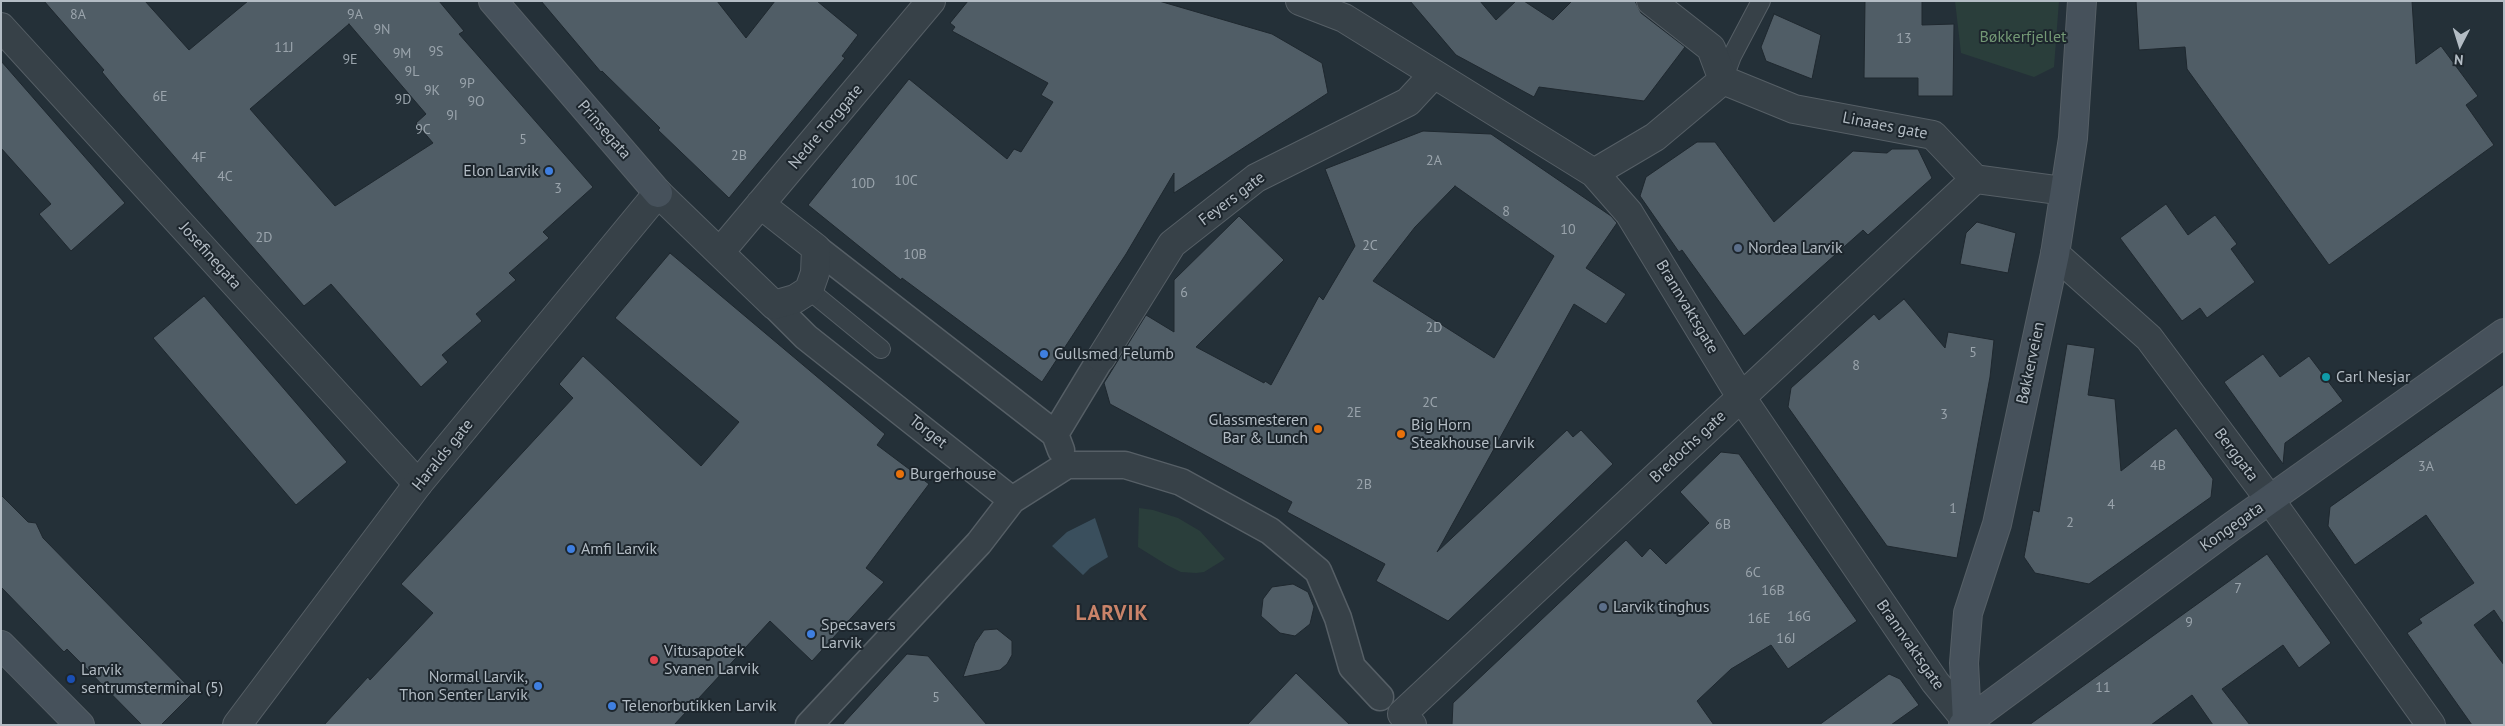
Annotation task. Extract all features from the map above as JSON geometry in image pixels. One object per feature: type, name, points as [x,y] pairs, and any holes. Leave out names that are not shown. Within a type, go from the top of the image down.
[{"type":"main road","name":"Prinsegata","points":[[493,1],[658,193]]},
{"type":"main road","name":"Bøkkerveien","points":[[1967,724],[1964,663],[1968,613],[1997,524],[2055,254],[2072,138],[2082,1]]},
{"type":"main road","name":"Kongegata","points":[[1967,724],[2270,500],[2504,333]]},
{"type":"main road","points":[[1,645],[80,725]]},
{"type":"street","name":"Nedre Torggate","points":[[720,252],[931,1]]},
{"type":"street","name":"Brannvaktsgate","points":[[1300,1],[1350,10],[1433,75],[1594,173],[1629,213],[1741,397],[1935,682],[1967,724]]},
{"type":"street","points":[[1594,173],[1655,137],[1724,80],[1711,48],[1650,1]]},
{"type":"street","name":"Josefinegata","points":[[1,27],[418,484]]},
{"type":"street","name":"Feyers gate","points":[[1101,358],[1172,244],[1256,178],[1408,102],[1433,75]]},
{"type":"street","name":"Linaaes gate","points":[[1724,80],[1794,109],[1933,135],[1975,179]]},
{"type":"street","points":[[1975,179],[2064,191]]},
{"type":"street","name":"Bredochs gate","points":[[1407,720],[1741,397],[1975,179]]},
{"type":"street","name":"Prinsegata","points":[[658,193],[720,252]]},
{"type":"street","name":"Haralds gate","points":[[237,725],[418,484],[658,193]]},
{"type":"street","points":[[760,204],[1055,434],[1067,465]]},
{"type":"street","points":[[774,304],[795,299],[809,290],[816,273],[816,248]]},
{"type":"street","name":"Torget","points":[[720,252],[806,337],[1012,500]]},
{"type":"street","name":"Berggata","points":[[2055,254],[2149,338],[2270,500],[2430,725]]},
{"type":"street","points":[[1055,434],[1101,358]]},
{"type":"street","points":[[810,725],[979,543],[1012,500],[1067,465],[1125,465],[1182,482],[1270,531],[1318,571],[1338,618],[1352,667],[1380,697]]},
{"type":"lane","points":[[1724,80],[1732,56],[1761,1]]},
{"type":"lane","points":[[809,290],[882,349]]},
{"type":"lane","points":[[1380,697],[1407,720]]},
{"type":"green space","name":"Bøkkerfjellet","points":[[1955,1],[2059,1],[2054,67],[2034,77],[1961,53]]},
{"type":"green space","points":[[1139,508],[1153,510],[1178,518],[1200,531],[1225,559],[1204,572],[1196,573],[1181,572],[1167,565],[1138,547]]},
{"type":"water","points":[[1095,518],[1108,557],[1090,568],[1083,575],[1052,546],[1067,532]]},
{"type":"building","points":[[44,1],[145,1],[189,50],[248,1],[439,1],[464,31],[459,34],[593,187],[543,232],[549,238],[509,273],[516,280],[476,314],[482,321],[442,355],[448,362],[421,387],[331,284],[304,306],[121,95],[102,72],[104,70]],"holes":[[[349,24],[426,114],[416,123],[433,143],[335,206],[250,109]]]},
{"type":"building","points":[[541,1],[717,1],[746,38],[775,1],[817,1],[858,35],[842,56],[845,58],[729,198],[601,72]]},
{"type":"building","points":[[968,1],[1159,1],[1272,34],[1322,63],[1328,93],[1174,193],[1174,173],[1126,254],[1042,382],[902,278],[901,280],[808,205],[909,79],[1007,159],[1014,149],[1021,152],[1053,102],[1041,95],[1048,83],[952,31],[955,27],[950,23]]},
{"type":"building","points":[[1410,1],[1480,1],[1496,20],[1516,1],[1524,1],[1553,20],[1572,1],[1635,1],[1641,13],[1685,47],[1644,101],[1539,87],[1534,97],[1456,55]]},
{"type":"building","points":[[1865,1],[1922,1],[1922,25],[1954,24],[1953,96],[1918,96],[1918,78],[1864,78]]},
{"type":"building","points":[[2136,1],[2412,1],[2416,64],[2441,46],[2478,96],[2466,105],[2494,145],[2329,265],[2187,69],[2185,47],[2139,50]]},
{"type":"building","points":[[1774,14],[1821,35],[1812,79],[1766,61],[1761,47]]},
{"type":"building","points":[[1,61],[125,203],[71,251],[39,214],[51,204],[1,148]]},
{"type":"building","points":[[1423,131],[1491,134],[1611,216],[1617,223],[1586,268],[1626,294],[1606,324],[1574,304],[1437,552],[1567,430],[1573,437],[1581,430],[1613,464],[1448,621],[1376,581],[1385,564],[1287,512],[1292,502],[1110,404],[1104,383],[1146,315],[1174,332],[1174,280],[1239,216],[1284,260],[1196,347],[1271,385],[1319,296],[1323,300],[1355,246],[1325,169]],"holes":[[[1455,186],[1554,256],[1494,358],[1373,281],[1415,227]]]},
{"type":"building","points":[[1697,142],[1715,142],[1774,222],[1853,151],[1887,153],[1892,149],[1918,149],[1932,178],[1868,235],[1863,230],[1744,336],[1682,250],[1679,252],[1640,196],[1646,177]]},
{"type":"building","points":[[2166,204],[2188,235],[2215,215],[2237,244],[2231,249],[2255,282],[2207,318],[2200,308],[2182,321],[2120,238]]},
{"type":"building","points":[[1977,222],[2016,233],[2008,273],[1960,264],[1966,233]]},
{"type":"building","points":[[670,253],[885,434],[877,445],[929,484],[866,568],[884,582],[812,661],[770,621],[674,725],[324,725],[368,677],[370,680],[433,613],[401,584],[573,398],[559,384],[583,356],[701,466],[739,422],[615,318]]},
{"type":"building","points":[[204,296],[347,462],[296,505],[153,338]]},
{"type":"building","points":[[1904,299],[1945,348],[1948,332],[1994,340],[1990,377],[1957,558],[1887,546],[1788,407],[1791,388],[1874,314],[1879,320]]},
{"type":"building","points":[[2067,344],[2095,348],[2088,395],[2115,399],[2121,471],[2176,428],[2213,479],[2211,497],[2089,584],[2035,573],[2024,557],[2033,510],[2039,512]]},
{"type":"building","points":[[2263,354],[2280,377],[2309,356],[2343,401],[2285,443],[2283,464],[2224,382]]},
{"type":"building","points":[[2504,384],[2504,625],[2494,610],[2474,625],[2504,665],[2504,725],[2472,725],[2407,633],[2422,623],[2419,619],[2474,583],[2426,515],[2355,565],[2328,526],[2330,507]]},
{"type":"building","points":[[1721,452],[1739,454],[1857,621],[1788,669],[1771,645],[1731,669],[1697,701],[1714,725],[1452,725],[1453,703],[1626,540],[1642,557],[1650,548],[1666,564],[1709,523],[1680,492]]},
{"type":"building","points":[[1,495],[28,522],[36,523],[43,538],[194,692],[161,725],[142,725],[67,649],[64,652],[1,587]]},
{"type":"building","points":[[2267,554],[2331,643],[2299,668],[2283,645],[2222,689],[2250,725],[2213,725],[2192,695],[2151,725],[2029,725]]},
{"type":"building","points":[[1293,584],[1308,592],[1314,607],[1310,624],[1295,636],[1280,633],[1261,616],[1263,599],[1272,587]]},
{"type":"building","points":[[997,629],[1012,641],[1012,655],[1007,664],[1000,670],[963,677],[975,643],[984,630]]},
{"type":"building","points":[[907,654],[928,656],[987,725],[842,725]]},
{"type":"building","points":[[1296,673],[1350,725],[1247,725]]},
{"type":"building","points":[[1889,674],[1900,679],[1919,705],[1891,725],[1819,725]]},
{"type":"place","name":"Elon Larvik","points":[[549,171]]},
{"type":"place","name":"Nordea Larvik","points":[[1738,248]]},
{"type":"place","name":"Gullsmed Felumb","points":[[1044,354]]},
{"type":"place","name":"Carl Nesjar","points":[[2326,377]]},
{"type":"place","name":"Glassmesteren Bar & Lunch","points":[[1318,429]]},
{"type":"place","name":"Big Horn Steakhouse Larvik","points":[[1401,434]]},
{"type":"place","name":"Burgerhouse","points":[[900,474]]},
{"type":"place","name":"Amfi Larvik","points":[[571,549]]},
{"type":"place","name":"Larvik tinghus","points":[[1603,607]]},
{"type":"place","name":"Specsavers Larvik","points":[[811,634]]},
{"type":"place","name":"Vitusapotek Svanen Larvik","points":[[654,660]]},
{"type":"place","name":"Larvik sentrumsterminal (5)","points":[[71,679]]},
{"type":"place","name":"Normal Larvik, Thon Senter Larvik","points":[[538,686]]},
{"type":"place","name":"Telenorbutikken Larvik","points":[[612,706]]},
{"type":"district","name":"LARVIK","points":[[1112,614]]}]
